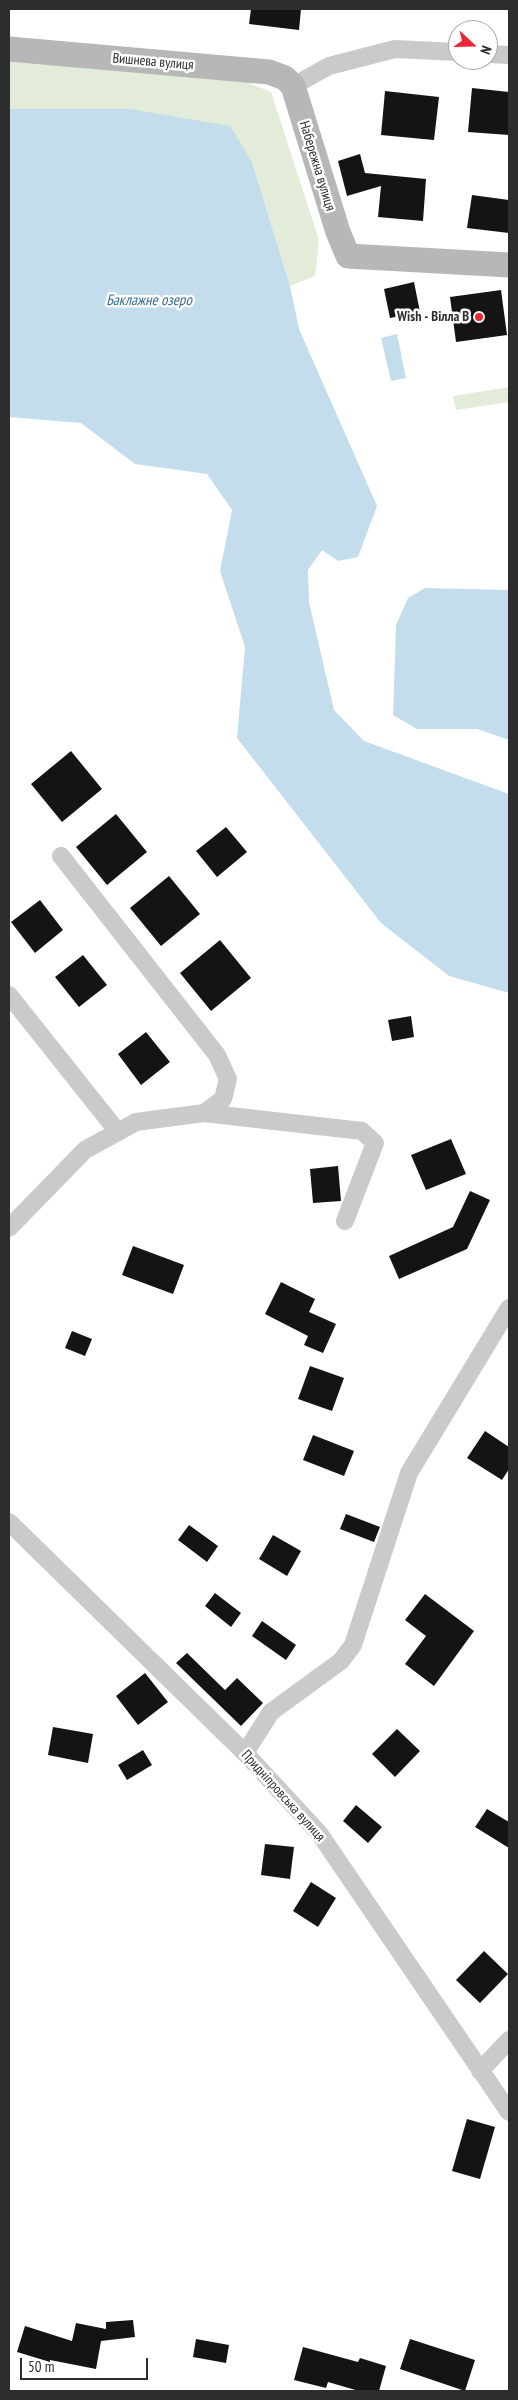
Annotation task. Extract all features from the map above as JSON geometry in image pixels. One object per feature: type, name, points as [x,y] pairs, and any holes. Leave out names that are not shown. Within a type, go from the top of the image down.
[{"type":"street","points":[[293,86],[330,66],[395,48],[448,51]]},
{"type":"street","name":"Вишнева вулиця","points":[[9,49],[269,72],[285,78],[293,86]]},
{"type":"street","name":"Набережна вулиця","points":[[293,86],[338,232],[348,256],[509,266]]},
{"type":"street","points":[[61,856],[217,1055],[228,1079],[222,1099],[204,1113]]},
{"type":"street","points":[[9,995],[118,1132]]},
{"type":"street","points":[[9,1228],[85,1150],[136,1122],[204,1113],[362,1131],[375,1143],[345,1221]]},
{"type":"street","points":[[245,1753],[271,1712],[342,1661],[353,1645],[410,1473],[509,1308]]},
{"type":"street","name":"Придніпровська вулиця","points":[[9,1522],[245,1753],[319,1833],[509,2112]]},
{"type":"street","points":[[480,2071],[509,2040]]},
{"type":"green space","points":[[9,53],[227,74],[271,92],[319,240],[315,276],[290,286],[252,162],[130,109],[9,109]]},
{"type":"green space","points":[[509,387],[509,402],[456,410],[453,396]]},
{"type":"water","name":"Баклажне озеро","points":[[9,109],[130,109],[230,126],[252,162],[290,286],[299,329],[377,506],[358,557],[338,561],[322,550],[308,570],[309,602],[334,710],[364,741],[509,794],[509,993],[449,976],[381,923],[237,738],[245,647],[220,571],[232,510],[207,474],[135,464],[81,423],[9,417]]},
{"type":"water","points":[[397,334],[406,378],[391,381],[381,338]]},
{"type":"water","points":[[425,588],[509,590],[509,740],[477,729],[417,729],[393,715],[396,625],[408,598]]},
{"type":"building","points":[[251,9],[301,9],[299,30],[249,24]]},
{"type":"building","points":[[472,88],[509,92],[509,135],[468,132]]},
{"type":"building","points":[[385,91],[439,97],[434,140],[381,135]]},
{"type":"building","points":[[360,154],[365,173],[426,179],[423,221],[378,217],[381,186],[347,196],[338,161]]},
{"type":"building","points":[[472,195],[509,200],[509,233],[467,228]]},
{"type":"building","points":[[414,282],[420,312],[390,318],[384,289]]},
{"type":"building","name":"Wish - Вілла B","points":[[501,290],[507,335],[456,342],[450,297]]},
{"type":"building","points":[[71,751],[102,789],[62,822],[31,784]]},
{"type":"building","points":[[116,814],[147,852],[107,885],[76,847]]},
{"type":"building","points":[[226,827],[247,852],[217,877],[196,851]]},
{"type":"building","points":[[169,876],[200,914],[161,946],[130,908]]},
{"type":"building","points":[[40,900],[63,930],[35,953],[11,922]]},
{"type":"building","points":[[220,940],[251,978],[211,1011],[180,973]]},
{"type":"building","points":[[83,955],[107,985],[79,1007],[55,977]]},
{"type":"building","points":[[411,1016],[414,1037],[392,1041],[388,1020]]},
{"type":"building","points":[[146,1032],[170,1062],[141,1085],[118,1054]]},
{"type":"building","points":[[451,1139],[466,1174],[426,1190],[411,1155]]},
{"type":"building","points":[[338,1166],[341,1201],[313,1203],[310,1169]]},
{"type":"building","points":[[470,1191],[490,1200],[467,1249],[399,1279],[389,1256],[453,1227]]},
{"type":"building","points":[[133,1246],[184,1265],[173,1294],[122,1275]]},
{"type":"building","points":[[281,1282],[315,1299],[309,1312],[336,1324],[323,1353],[304,1345],[308,1336],[265,1314]]},
{"type":"building","points":[[72,1331],[92,1339],[85,1356],[65,1348]]},
{"type":"building","points":[[310,1366],[344,1378],[332,1411],[298,1399]]},
{"type":"building","points":[[485,1431],[509,1447],[509,1469],[502,1480],[467,1458]]},
{"type":"building","points":[[313,1435],[354,1451],[344,1476],[303,1460]]},
{"type":"building","points":[[346,1514],[380,1527],[374,1542],[340,1529]]},
{"type":"building","points":[[189,1525],[218,1546],[207,1562],[178,1540]]},
{"type":"building","points":[[273,1535],[301,1551],[287,1576],[259,1559]]},
{"type":"building","points":[[215,1593],[241,1613],[231,1627],[205,1606]]},
{"type":"building","points":[[425,1594],[474,1631],[434,1686],[405,1664],[426,1636],[405,1620]]},
{"type":"building","points":[[262,1621],[296,1645],[286,1660],[252,1636]]},
{"type":"building","points":[[187,1653],[225,1690],[237,1678],[263,1703],[241,1726],[176,1663]]},
{"type":"building","points":[[145,1673],[168,1702],[138,1725],[116,1696]]},
{"type":"building","points":[[53,1727],[93,1734],[88,1763],[48,1755]]},
{"type":"building","points":[[397,1729],[420,1751],[395,1777],[372,1754]]},
{"type":"building","points":[[143,1750],[152,1765],[127,1780],[118,1765]]},
{"type":"building","points":[[356,1805],[382,1827],[368,1843],[343,1821]]},
{"type":"building","points":[[487,1809],[509,1822],[509,1848],[475,1827]]},
{"type":"building","points":[[265,1844],[294,1847],[290,1879],[261,1875]]},
{"type":"building","points":[[311,1882],[336,1898],[318,1927],[293,1911]]},
{"type":"building","points":[[484,1951],[508,1974],[480,2003],[456,1980]]},
{"type":"building","points":[[467,2119],[495,2127],[480,2179],[452,2171]]},
{"type":"building","points":[[133,2320],[135,2337],[101,2341],[96,2369],[50,2360],[50,2362],[17,2352],[25,2326],[72,2341],[76,2323],[106,2329],[106,2322]]},
{"type":"building","points":[[196,2339],[229,2345],[226,2363],[193,2357]]},
{"type":"building","points":[[410,2339],[475,2360],[465,2391],[400,2369]]},
{"type":"building","points":[[303,2347],[358,2362],[360,2358],[386,2366],[379,2391],[359,2391],[328,2382],[326,2388],[294,2380]]},
{"type":"place","name":"Wish - Вілла B","points":[[479,317]]}]
